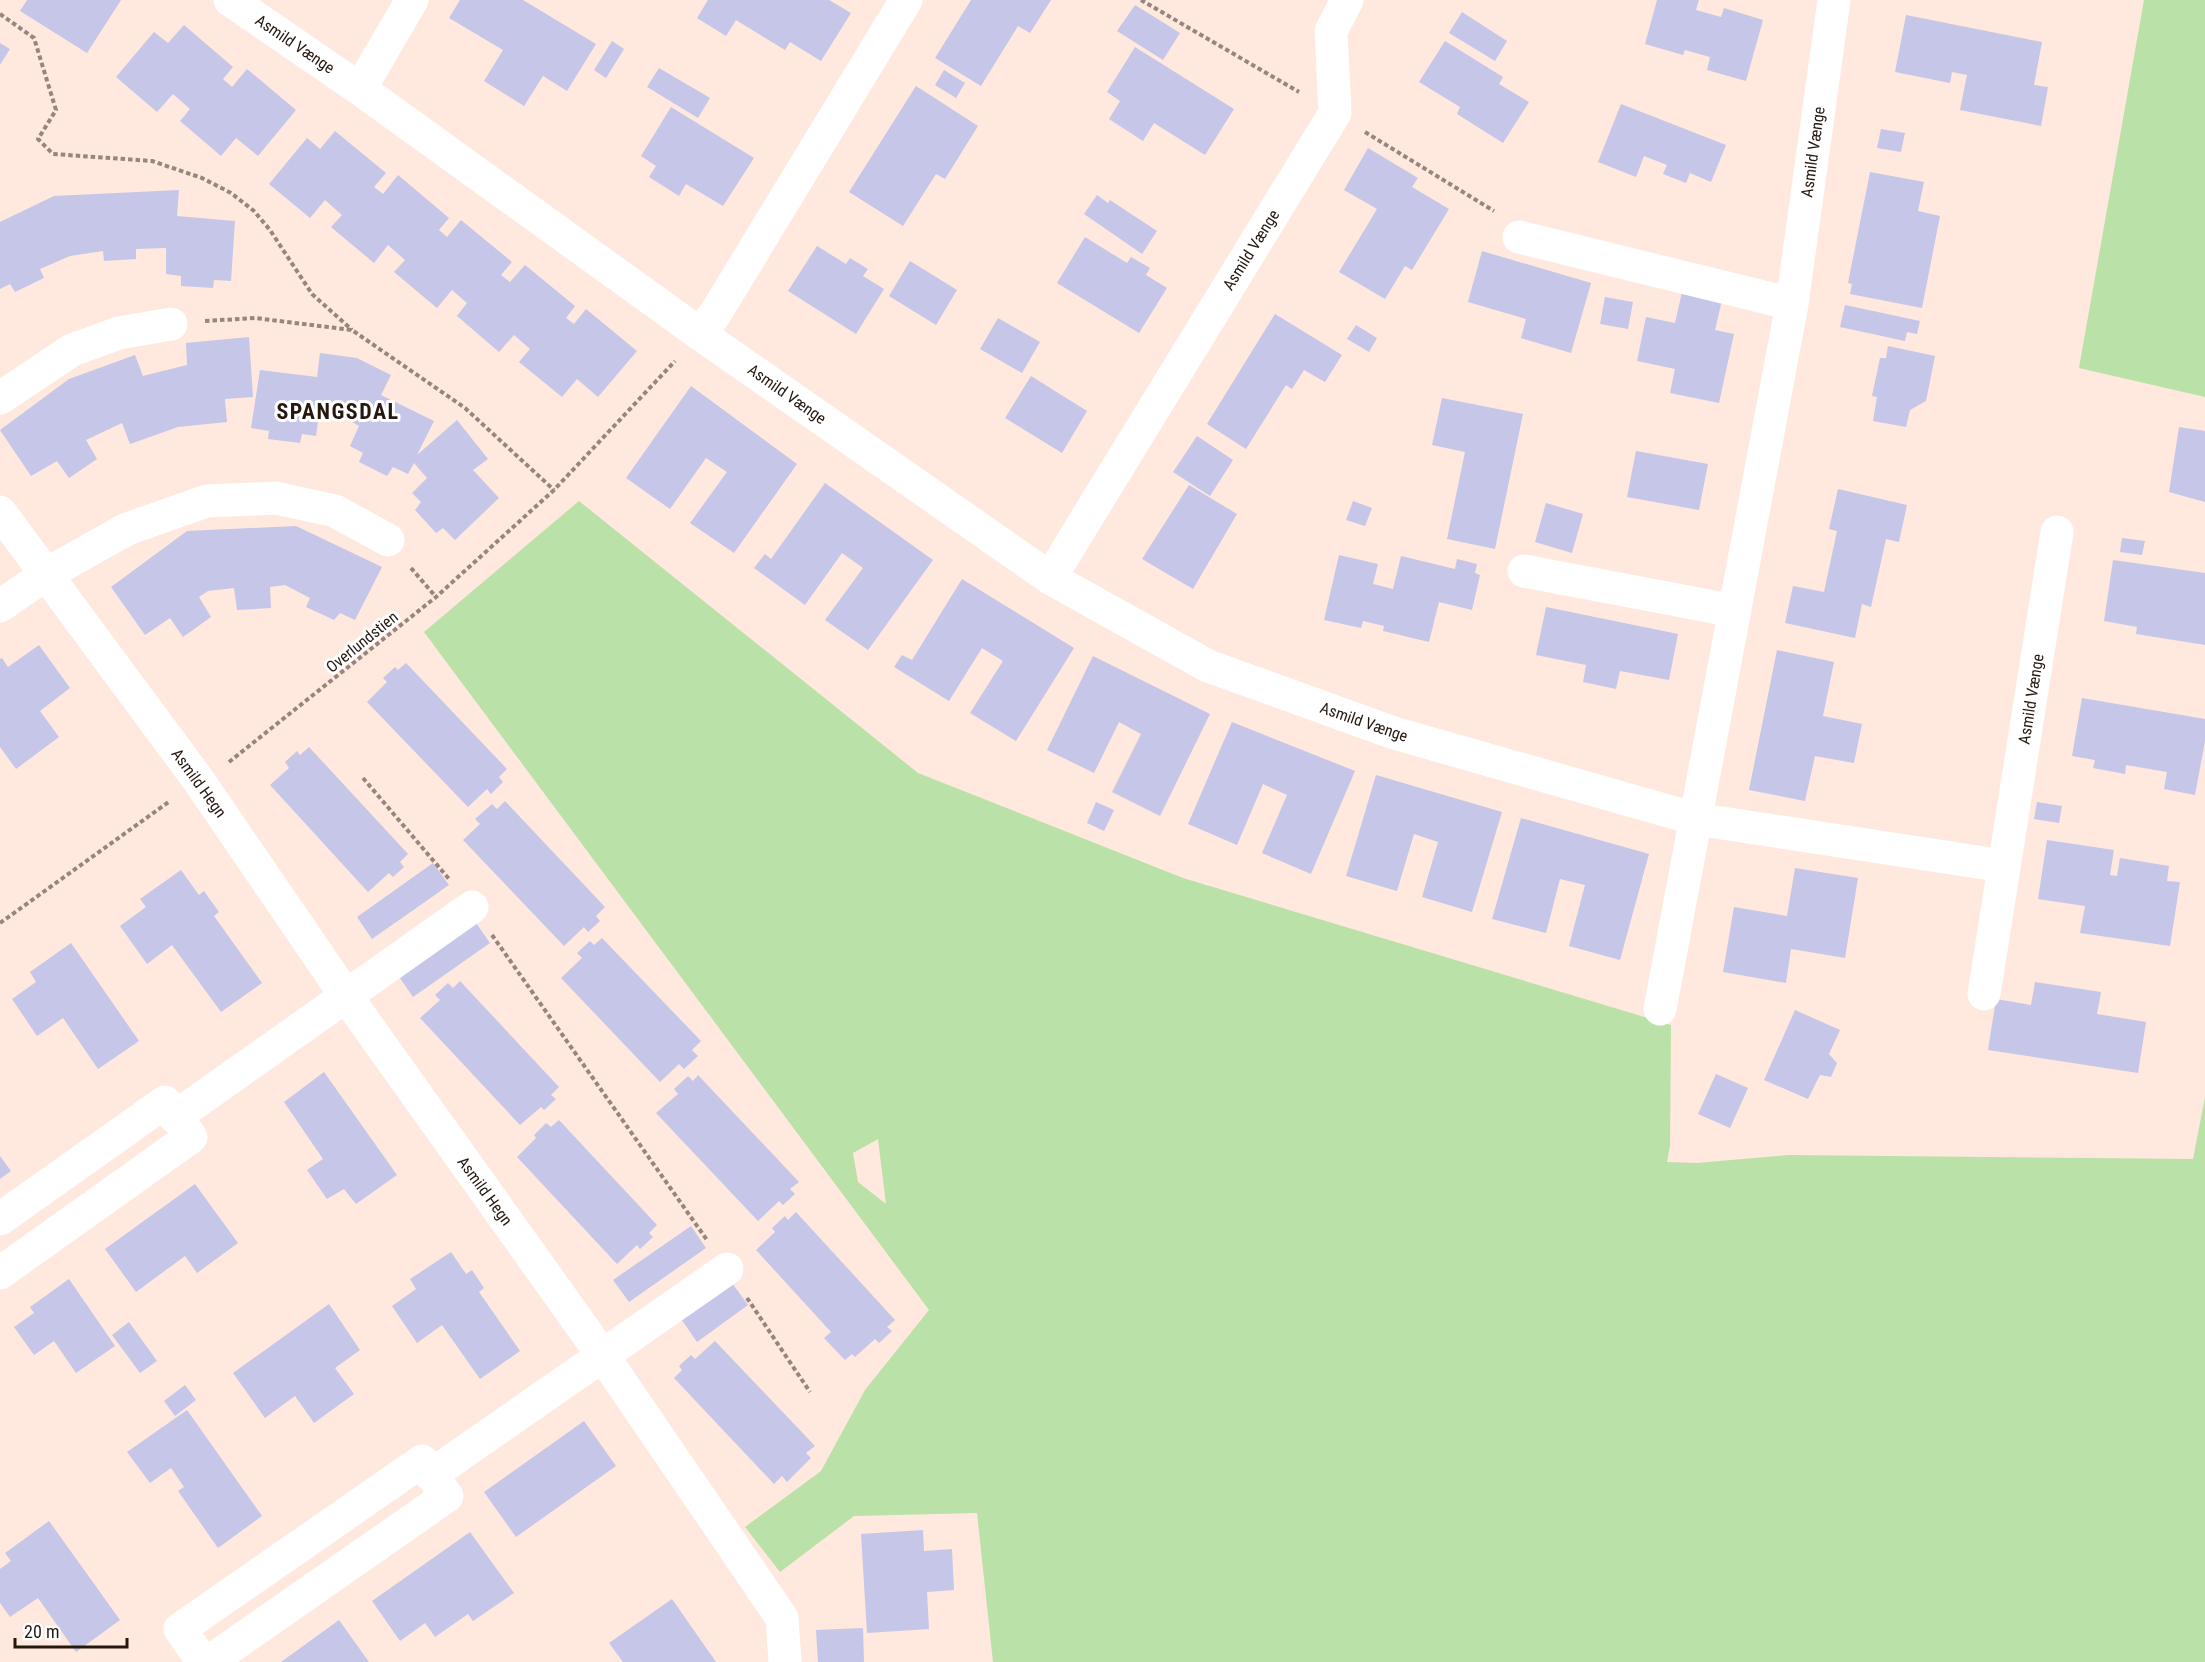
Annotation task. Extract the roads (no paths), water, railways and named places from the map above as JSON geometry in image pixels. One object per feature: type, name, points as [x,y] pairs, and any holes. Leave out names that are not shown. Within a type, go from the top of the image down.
[{"type":"street","name":"Asmild Vænge","points":[[230,0],[360,89],[700,334],[1050,579],[1208,666],[1394,733],[1696,819],[2004,866]]},
{"type":"street","points":[[360,89],[412,0]]},
{"type":"street","points":[[700,334],[716,314],[906,0]]},
{"type":"street","name":"Asmild Vænge","points":[[1050,579],[1335,113],[1331,31],[1347,0]]},
{"type":"street","name":"Asmild Vænge","points":[[1660,1008],[1792,304],[1834,0]]},
{"type":"street","points":[[1519,237],[1792,304]]},
{"type":"street","points":[[0,398],[72,350],[118,333],[171,324]]},
{"type":"street","points":[[0,606],[45,575],[127,530],[207,501],[276,498],[335,511],[388,540]]},
{"type":"street","name":"Asmild Hegn","points":[[0,512],[199,780],[346,996],[603,1356],[782,1618],[784,1662]]},
{"type":"street","name":"Asmild Vænge","points":[[1984,994],[2057,532]]},
{"type":"street","points":[[1524,571],[1735,611]]},
{"type":"street","points":[[176,1117],[472,907]]},
{"type":"street","points":[[0,1219],[165,1102],[191,1137],[0,1273]]},
{"type":"street","points":[[431,1475],[728,1269]]},
{"type":"street","points":[[203,1662],[180,1629],[422,1461],[447,1496],[209,1662]]},
{"type":"district","name":"SPANGSDAL","points":[[338,411]]}]
